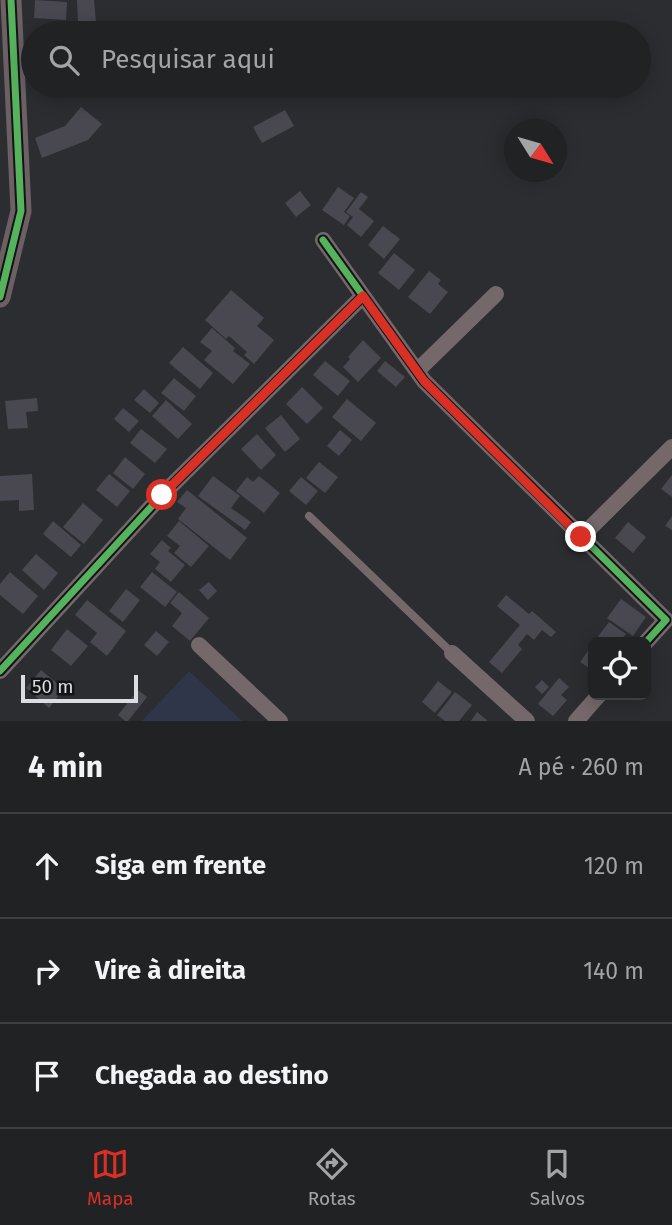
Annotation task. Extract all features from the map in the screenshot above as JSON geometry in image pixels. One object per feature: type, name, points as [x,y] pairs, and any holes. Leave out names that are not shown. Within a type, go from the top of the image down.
[{"type":"street","points":[[0,298],[21,211],[11,0]]},
{"type":"street","points":[[323,240],[424,381],[666,620],[651,637]]},
{"type":"street","points":[[417,371],[496,294]]},
{"type":"street","points":[[0,671],[162,495],[363,296]]},
{"type":"street","points":[[581,537],[672,447]]},
{"type":"street","points":[[199,645],[280,721]]},
{"type":"street","points":[[452,653],[527,721]]},
{"type":"street","points":[[576,721],[595,700]]},
{"type":"lane","points":[[309,516],[452,653]]},
{"type":"shaded area","points":[[189,671],[242,721],[142,721]]},
{"type":"building","points":[[35,0],[67,2],[66,20],[34,18]]},
{"type":"building","points":[[77,0],[94,0],[96,21],[78,21]]},
{"type":"building","points":[[81,107],[102,124],[88,140],[42,158],[35,138],[65,126]]},
{"type":"building","points":[[285,110],[294,126],[262,143],[253,127]]},
{"type":"building","points":[[338,187],[354,198],[344,212],[350,216],[344,225],[322,210]]},
{"type":"building","points":[[300,191],[311,205],[296,217],[285,203]]},
{"type":"building","points":[[361,192],[368,197],[359,209],[374,221],[361,237],[347,225],[353,217],[346,212]]},
{"type":"building","points":[[383,226],[400,239],[384,259],[368,245]]},
{"type":"building","points":[[394,253],[415,270],[399,290],[378,273]]},
{"type":"building","points":[[429,271],[441,280],[438,284],[448,292],[430,314],[408,297]]},
{"type":"building","points":[[231,290],[264,318],[257,326],[274,340],[254,364],[244,355],[247,352],[229,336],[226,339],[205,320]]},
{"type":"building","points":[[212,328],[235,348],[233,351],[250,364],[233,384],[204,360],[212,351],[200,342]]},
{"type":"building","points":[[363,340],[381,358],[358,382],[343,367]]},
{"type":"building","points":[[183,347],[213,373],[200,389],[169,363]]},
{"type":"building","points":[[325,361],[350,381],[338,396],[313,375]]},
{"type":"building","points":[[385,361],[405,377],[396,387],[377,371]]},
{"type":"building","points":[[174,378],[196,396],[184,411],[161,393]]},
{"type":"building","points":[[302,387],[323,408],[307,424],[286,404]]},
{"type":"building","points":[[144,389],[159,403],[150,413],[134,400]]},
{"type":"building","points":[[37,398],[38,411],[26,412],[28,428],[8,429],[5,401]]},
{"type":"building","points":[[347,399],[376,423],[361,441],[332,417]]},
{"type":"building","points":[[166,400],[192,424],[178,439],[152,416]]},
{"type":"building","points":[[123,408],[139,421],[129,432],[114,419]]},
{"type":"building","points":[[281,415],[300,439],[285,452],[265,428]]},
{"type":"building","points":[[141,429],[167,449],[155,463],[130,443]]},
{"type":"building","points":[[340,430],[352,440],[339,456],[327,446]]},
{"type":"building","points":[[257,434],[276,455],[261,470],[241,449]]},
{"type":"building","points":[[125,457],[145,474],[133,489],[113,473]]},
{"type":"building","points":[[319,462],[338,477],[325,493],[306,478]]},
{"type":"building","points":[[32,474],[34,510],[19,511],[19,500],[0,501],[0,476]]},
{"type":"building","points":[[109,474],[130,491],[117,507],[96,490]]},
{"type":"building","points":[[672,475],[672,497],[661,489]]},
{"type":"building","points":[[213,476],[240,496],[231,508],[251,522],[245,530],[198,496]]},
{"type":"building","points":[[259,476],[280,493],[264,513],[236,491],[247,477],[253,482]]},
{"type":"building","points":[[301,477],[318,491],[306,505],[289,491]]},
{"type":"building","points":[[187,490],[247,538],[230,560],[178,519],[186,508],[177,502]]},
{"type":"building","points":[[83,503],[103,520],[84,544],[63,527]]},
{"type":"building","points":[[672,516],[672,530],[665,526]]},
{"type":"building","points":[[53,521],[81,545],[71,557],[43,534]]},
{"type":"building","points":[[179,521],[209,546],[191,567],[174,553],[180,546],[167,536]]},
{"type":"building","points":[[628,522],[646,537],[633,553],[615,538]]},
{"type":"building","points":[[162,540],[171,548],[168,551],[185,565],[171,582],[155,569],[160,562],[150,554]]},
{"type":"building","points":[[36,554],[58,573],[44,590],[22,570]]},
{"type":"building","points":[[10,572],[38,596],[23,614],[0,595],[0,584]]},
{"type":"building","points":[[152,572],[177,592],[165,607],[140,587]]},
{"type":"building","points":[[209,582],[217,591],[208,600],[199,590]]},
{"type":"building","points":[[126,589],[140,600],[123,622],[109,611]]},
{"type":"building","points":[[179,592],[209,618],[190,641],[172,626],[182,613],[170,603]]},
{"type":"building","points":[[506,595],[529,614],[532,611],[556,632],[551,637],[542,630],[534,640],[527,634],[518,645],[522,649],[502,673],[489,662],[520,625],[497,606]]},
{"type":"building","points":[[621,599],[646,617],[633,636],[607,618]]},
{"type":"building","points":[[87,600],[126,631],[107,656],[90,642],[97,633],[75,615]]},
{"type":"building","points":[[609,622],[626,634],[623,637],[598,637]]},
{"type":"building","points":[[67,629],[88,646],[71,666],[51,650]]},
{"type":"building","points":[[156,631],[169,642],[157,656],[144,645]]},
{"type":"building","points":[[588,651],[588,667],[580,662]]},
{"type":"building","points":[[41,670],[64,689],[49,708],[26,688]]},
{"type":"building","points":[[559,678],[569,687],[561,695],[567,700],[553,716],[538,704]]},
{"type":"building","points":[[542,680],[549,687],[542,694],[535,687]]},
{"type":"building","points":[[438,681],[452,692],[435,713],[422,702]]},
{"type":"building","points":[[138,690],[147,697],[128,721],[125,721],[118,715]]},
{"type":"building","points":[[455,692],[472,705],[459,721],[445,721],[437,715]]},
{"type":"building","points":[[477,712],[488,721],[471,721]]},
{"type":"cycle path","points":[[0,297],[21,211],[11,0]]},
{"type":"cycle path","points":[[323,240],[424,381],[666,620],[651,637]]},
{"type":"cycle path","points":[[0,671],[162,495],[363,296]]},
{"type":"route","points":[[162,495],[363,296],[424,381],[581,537]]}]
